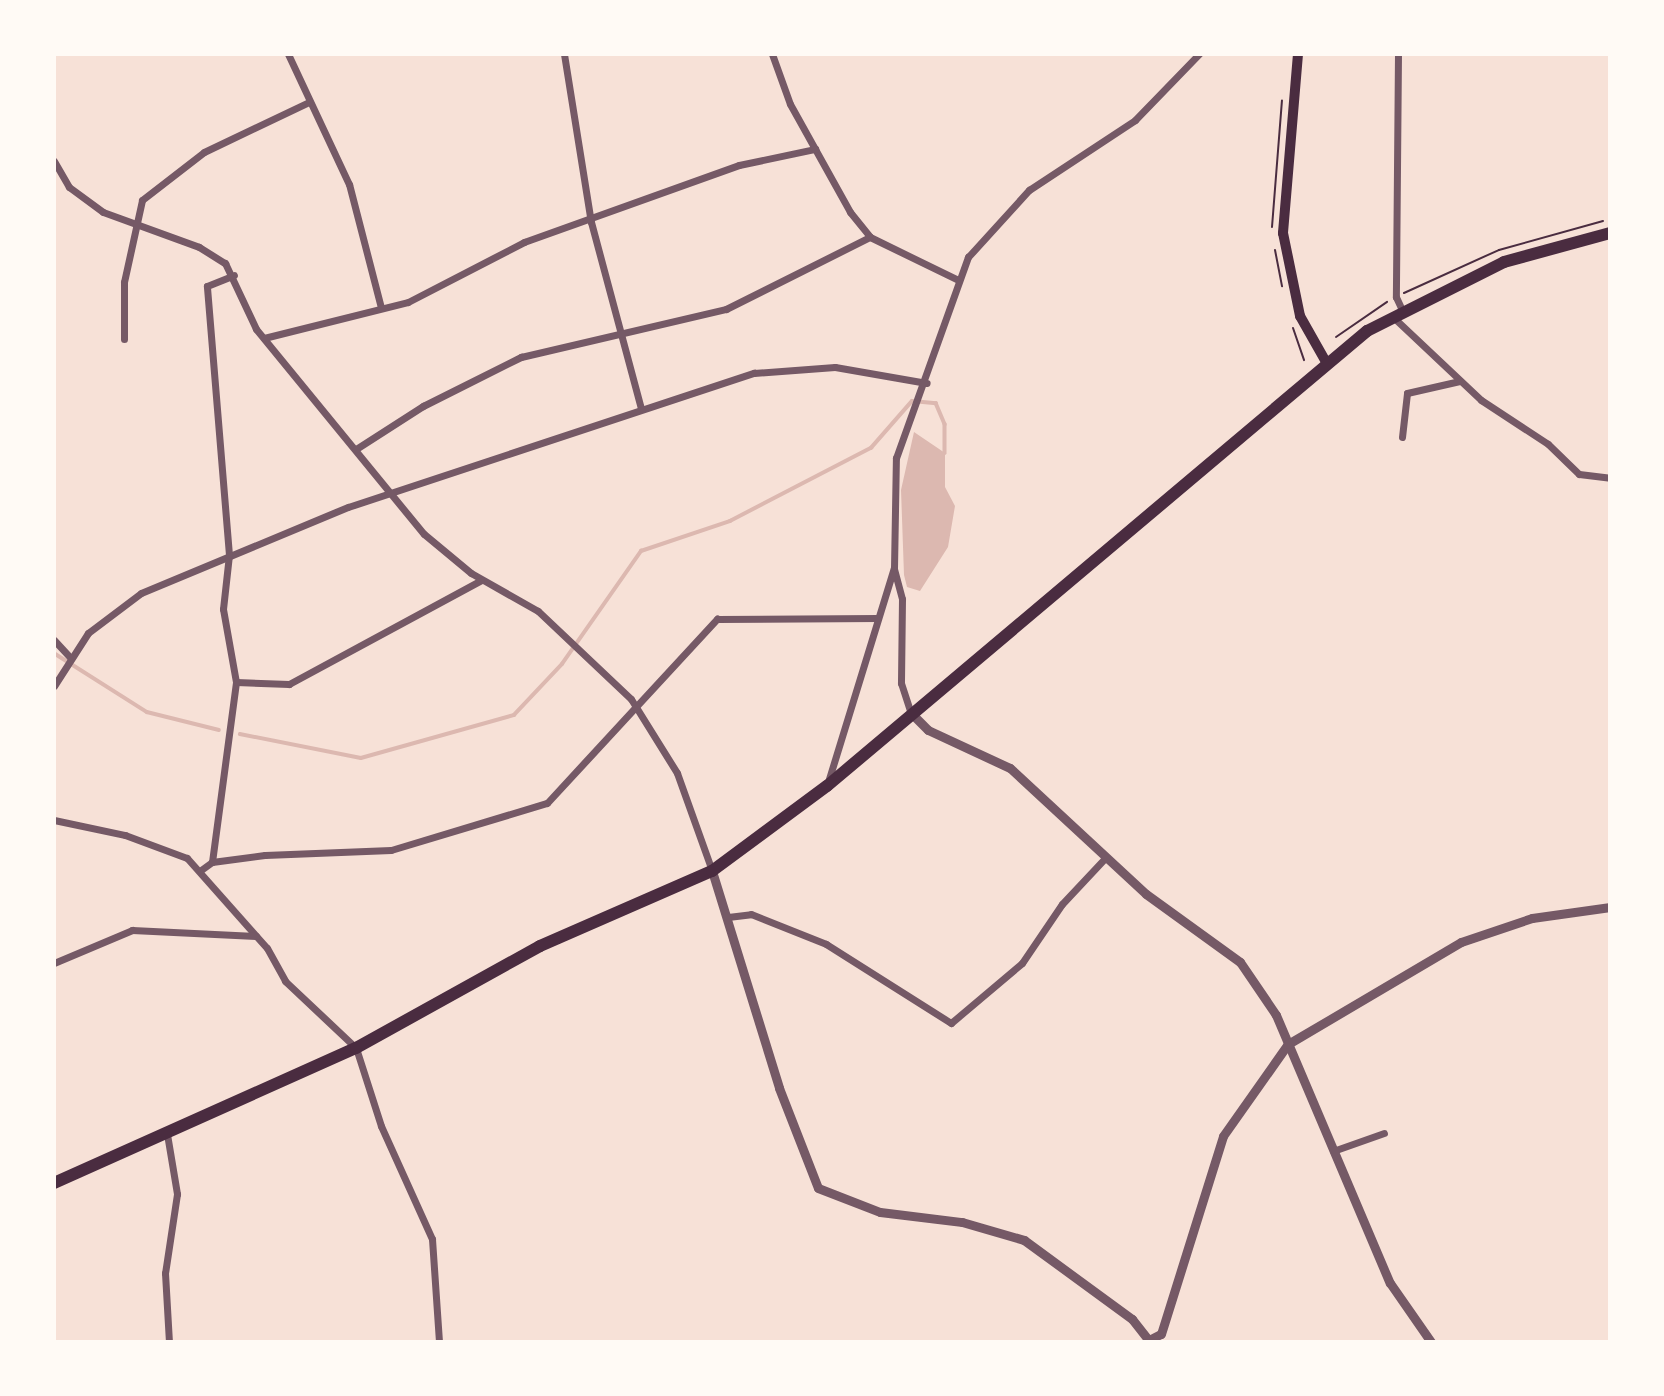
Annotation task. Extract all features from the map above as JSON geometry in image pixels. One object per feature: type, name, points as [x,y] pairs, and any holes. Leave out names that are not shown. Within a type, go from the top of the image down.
[{"type":"highway","points":[[54,1183],[356,1048],[540,946],[712,871],[827,786],[1326,362],[1397,313],[1504,262],[1610,233]]},
{"type":"main road","points":[[1298,54],[1283,233],[1300,316],[1326,362]]},
{"type":"street","points":[[288,54],[349,184],[381,308]]},
{"type":"street","points":[[564,54],[591,222],[641,408]]},
{"type":"street","points":[[772,54],[815,149],[870,237],[958,280]]},
{"type":"street","points":[[1199,54],[1135,120],[1002,214],[958,280],[927,383],[892,480],[894,568],[902,599],[901,683],[911,713],[928,730],[1010,768],[1106,857],[1240,961],[1267,997],[1390,1283],[1431,1342]]},
{"type":"street","points":[[1398,54],[1397,313],[1460,381],[1579,474],[1610,478]]},
{"type":"street","points":[[124,340],[124,282],[133,224],[142,200],[204,152],[309,102]]},
{"type":"street","points":[[264,338],[381,308],[448,285],[524,242],[591,222],[740,165],[815,149]]},
{"type":"street","points":[[54,162],[87,201],[133,224],[213,253],[234,275],[264,338],[424,534],[481,580],[551,621],[639,708],[677,773],[728,917],[779,1088],[818,1188],[856,1206],[962,1222],[1024,1240],[1117,1307],[1149,1341],[1161,1334],[1223,1136],[1288,1044],[1461,942],[1532,918],[1610,906]]},
{"type":"street","points":[[356,449],[422,406],[521,357],[726,309],[870,237]]},
{"type":"street","points":[[212,862],[236,682],[223,609],[229,555],[207,286],[234,275]]},
{"type":"street","points":[[54,686],[88,633],[141,593],[229,555],[641,408],[729,379],[792,367],[862,370],[927,383]]},
{"type":"street","points":[[1402,437],[1407,393],[1460,381]]},
{"type":"street","points":[[827,786],[894,568]]},
{"type":"street","points":[[236,682],[289,684],[481,580]]},
{"type":"street","points":[[201,870],[212,862],[391,850],[547,803],[639,708],[716,620],[878,618]]},
{"type":"street","points":[[54,640],[71,658]]},
{"type":"street","points":[[54,820],[166,848],[201,870],[256,936],[285,981],[356,1048],[381,1126],[432,1239],[439,1342]]},
{"type":"street","points":[[728,917],[751,914],[825,944],[951,1023],[1023,963],[1106,857]]},
{"type":"street","points":[[54,963],[132,930],[256,936]]},
{"type":"street","points":[[1332,1151],[1384,1133]]},
{"type":"street","points":[[167,1134],[177,1194],[165,1273],[169,1342]]},
{"type":"path","points":[[1336,337],[1390,301]]},
{"type":"shaded area","points":[[914,432],[945,453],[945,487],[955,506],[948,547],[920,591],[907,587],[904,575],[901,490]]},
{"type":"waterway","points":[[240,734],[361,758],[514,715],[562,664],[641,551],[730,521],[871,448],[912,401],[936,403],[945,424],[945,453]]},
{"type":"waterway","points":[[54,653],[147,712],[219,730]]}]
